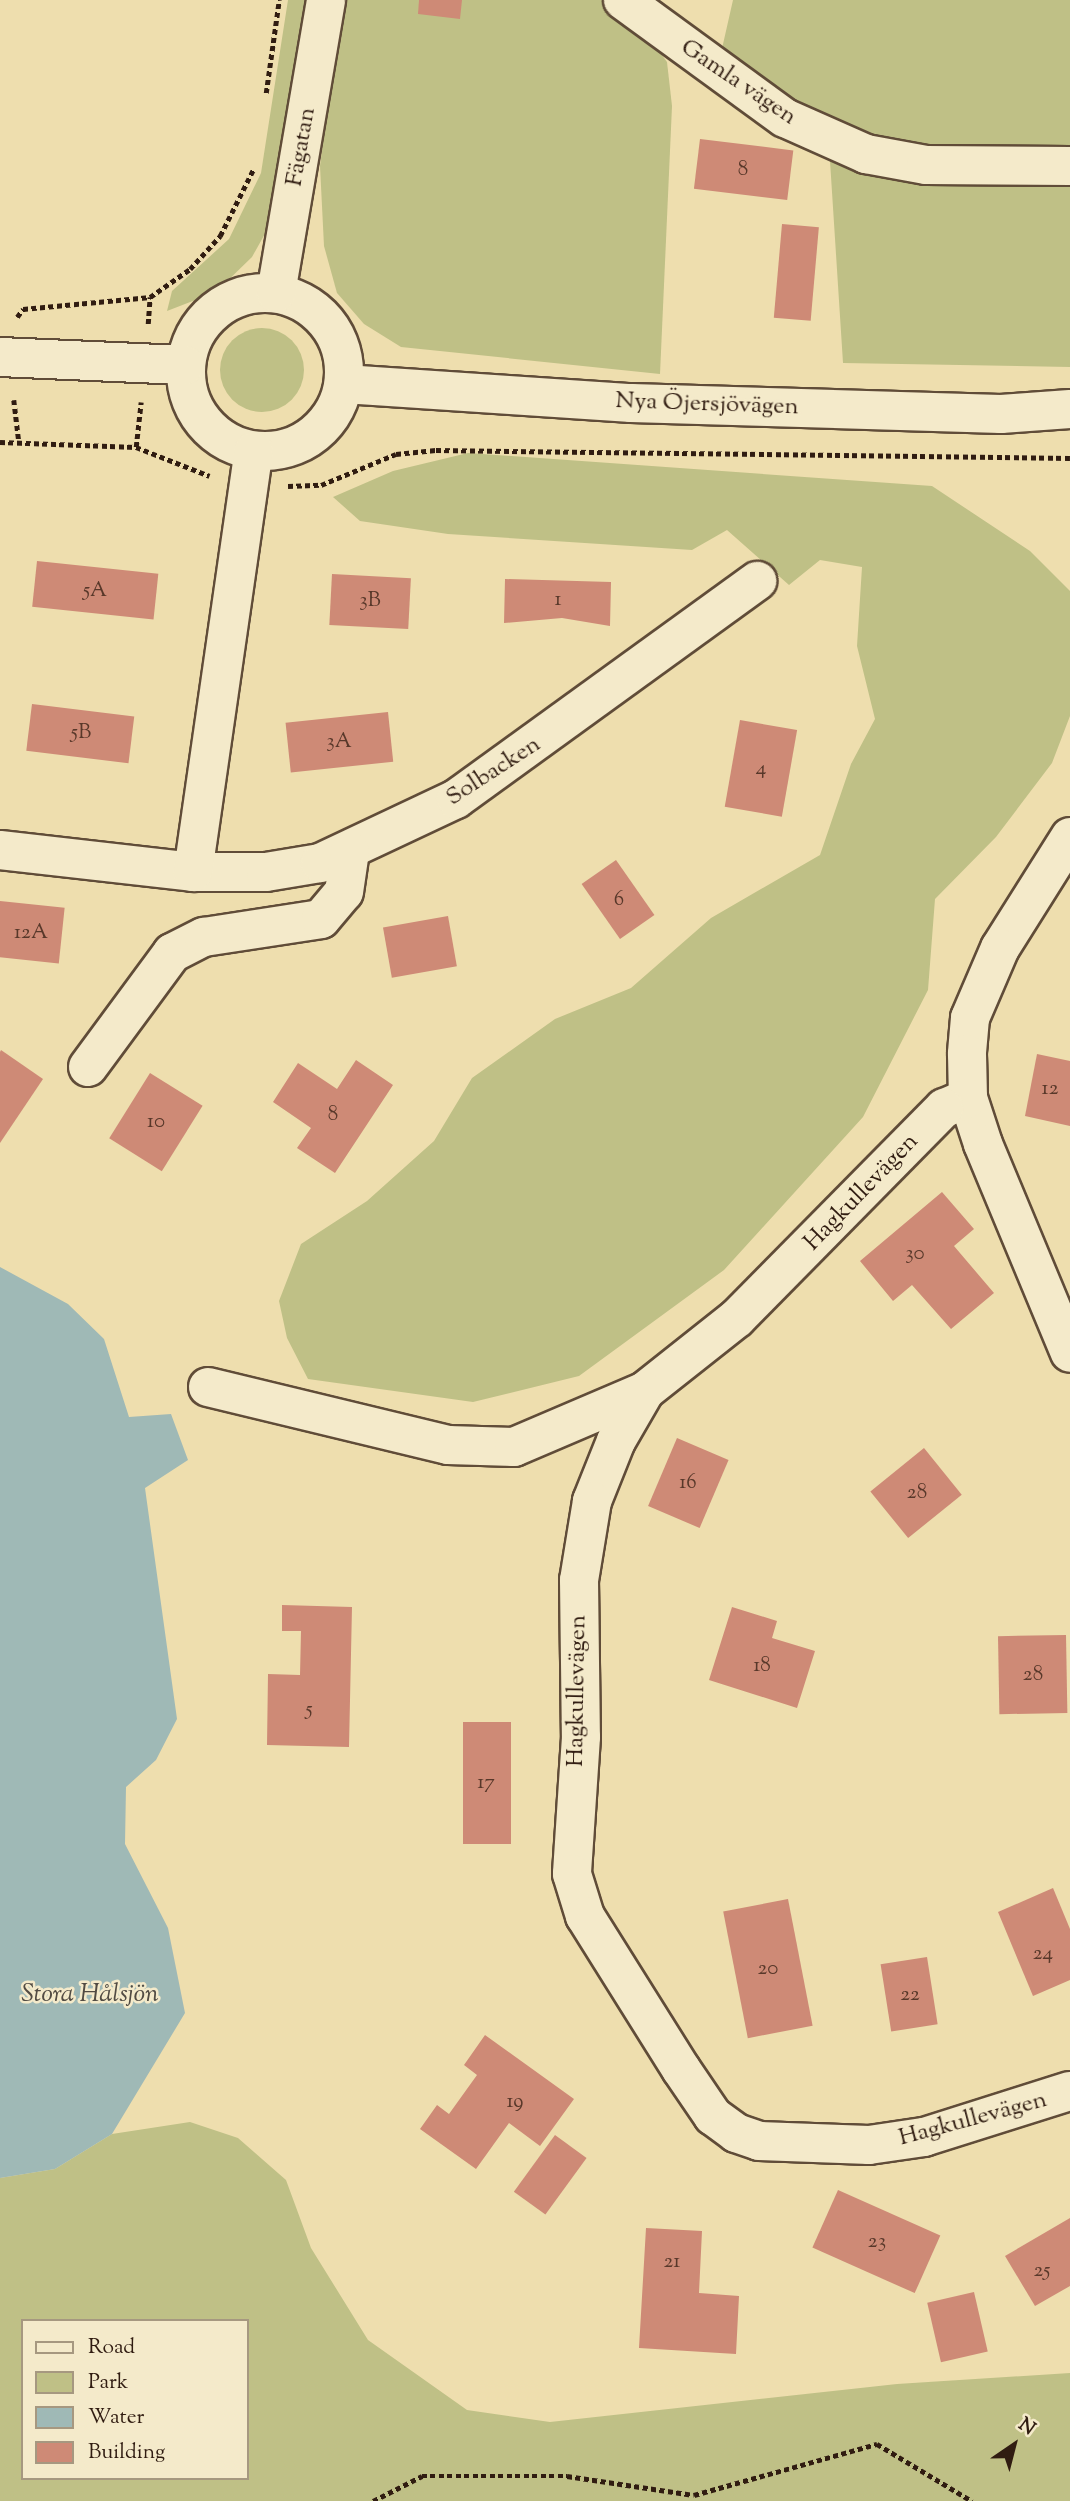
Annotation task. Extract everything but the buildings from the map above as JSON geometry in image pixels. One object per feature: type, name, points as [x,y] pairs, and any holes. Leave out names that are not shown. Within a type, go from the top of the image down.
[{"type":"street","name":"Fägatan","points":[[276,293],[326,0]]},
{"type":"street","name":"Gamla vägen","points":[[624,0],[785,118],[866,154],[926,165],[1070,166]]},
{"type":"street","points":[[276,293],[311,307],[329,325],[341,346],[344,384],[334,413],[313,436],[251,467],[205,424],[189,393],[185,365],[195,336],[218,308],[252,294],[276,293]]},
{"type":"street","points":[[0,356],[185,365]]},
{"type":"street","name":"Nya Öjersjövägen","points":[[344,384],[644,403],[1001,414],[1070,409]]},
{"type":"street","points":[[193,872],[251,467]]},
{"type":"street","name":"Solbacken","points":[[0,850],[193,872],[266,872],[350,851],[456,799],[757,581]]},
{"type":"street","points":[[1070,836],[1000,948],[970,1018],[968,1098],[1014,1227],[1070,1353]]},
{"type":"street","points":[[88,1067],[172,953],[204,937],[321,919],[344,892],[350,851]]},
{"type":"street","name":"Hagkullevägen","points":[[968,1098],[944,1108],[737,1318],[645,1391],[592,1501],[579,1580],[581,1737],[572,1874],[585,1916],[698,2095],[713,2116],[759,2141],[869,2145],[948,2131],[1070,2091]]},
{"type":"street","points":[[208,1387],[448,1445],[514,1447],[645,1391]]},
{"type":"path","points":[[264,104],[279,0]]},
{"type":"path","points":[[16,317],[23,309],[150,297],[190,269],[220,236],[243,199],[256,155]]},
{"type":"path","points":[[136,447],[150,297]]},
{"type":"path","points":[[0,395],[19,402],[19,442]]},
{"type":"path","points":[[0,442],[136,447],[206,475],[251,467],[321,485],[396,454],[436,450],[1070,458]]},
{"type":"path","points":[[373,2501],[422,2476],[566,2476],[694,2495],[877,2444],[972,2501]]},
{"type":"green space","points":[[288,0],[311,0],[277,212],[252,257],[216,292],[167,311],[172,291],[229,239],[261,173]]},
{"type":"green space","points":[[341,0],[606,0],[648,36],[667,62],[672,106],[660,374],[401,347],[364,324],[337,293],[324,246],[320,166]]},
{"type":"green space","points":[[733,0],[1070,0],[1070,367],[843,363],[830,161],[805,117],[721,53]]},
{"type":"green space","points":[[262,328],[278,331],[292,340],[301,354],[304,370],[301,386],[292,400],[278,409],[262,412],[246,409],[232,400],[223,386],[220,370],[223,354],[232,340],[246,331]]},
{"type":"green space","points":[[468,453],[932,486],[1030,551],[1070,591],[1070,716],[1052,763],[996,837],[935,899],[928,990],[863,1117],[724,1270],[579,1376],[473,1402],[308,1379],[287,1338],[279,1301],[301,1244],[367,1201],[434,1141],[472,1078],[555,1019],[631,988],[711,918],[820,855],[851,764],[875,719],[857,646],[862,567],[820,560],[789,585],[727,530],[692,550],[448,534],[360,521],[333,497],[393,471]]},
{"type":"green space","points":[[190,2122],[238,2138],[286,2180],[311,2248],[368,2340],[467,2410],[550,2422],[897,2384],[1070,2373],[1070,2501],[0,2501],[0,2178],[55,2169],[112,2134]]},
{"type":"water","name":"Stora Hålsjön","points":[[0,1267],[68,1304],[104,1339],[129,1417],[171,1414],[188,1460],[145,1488],[177,1719],[156,1760],[126,1787],[125,1844],[168,1928],[185,2013],[112,2134],[55,2169],[0,2178]]}]
